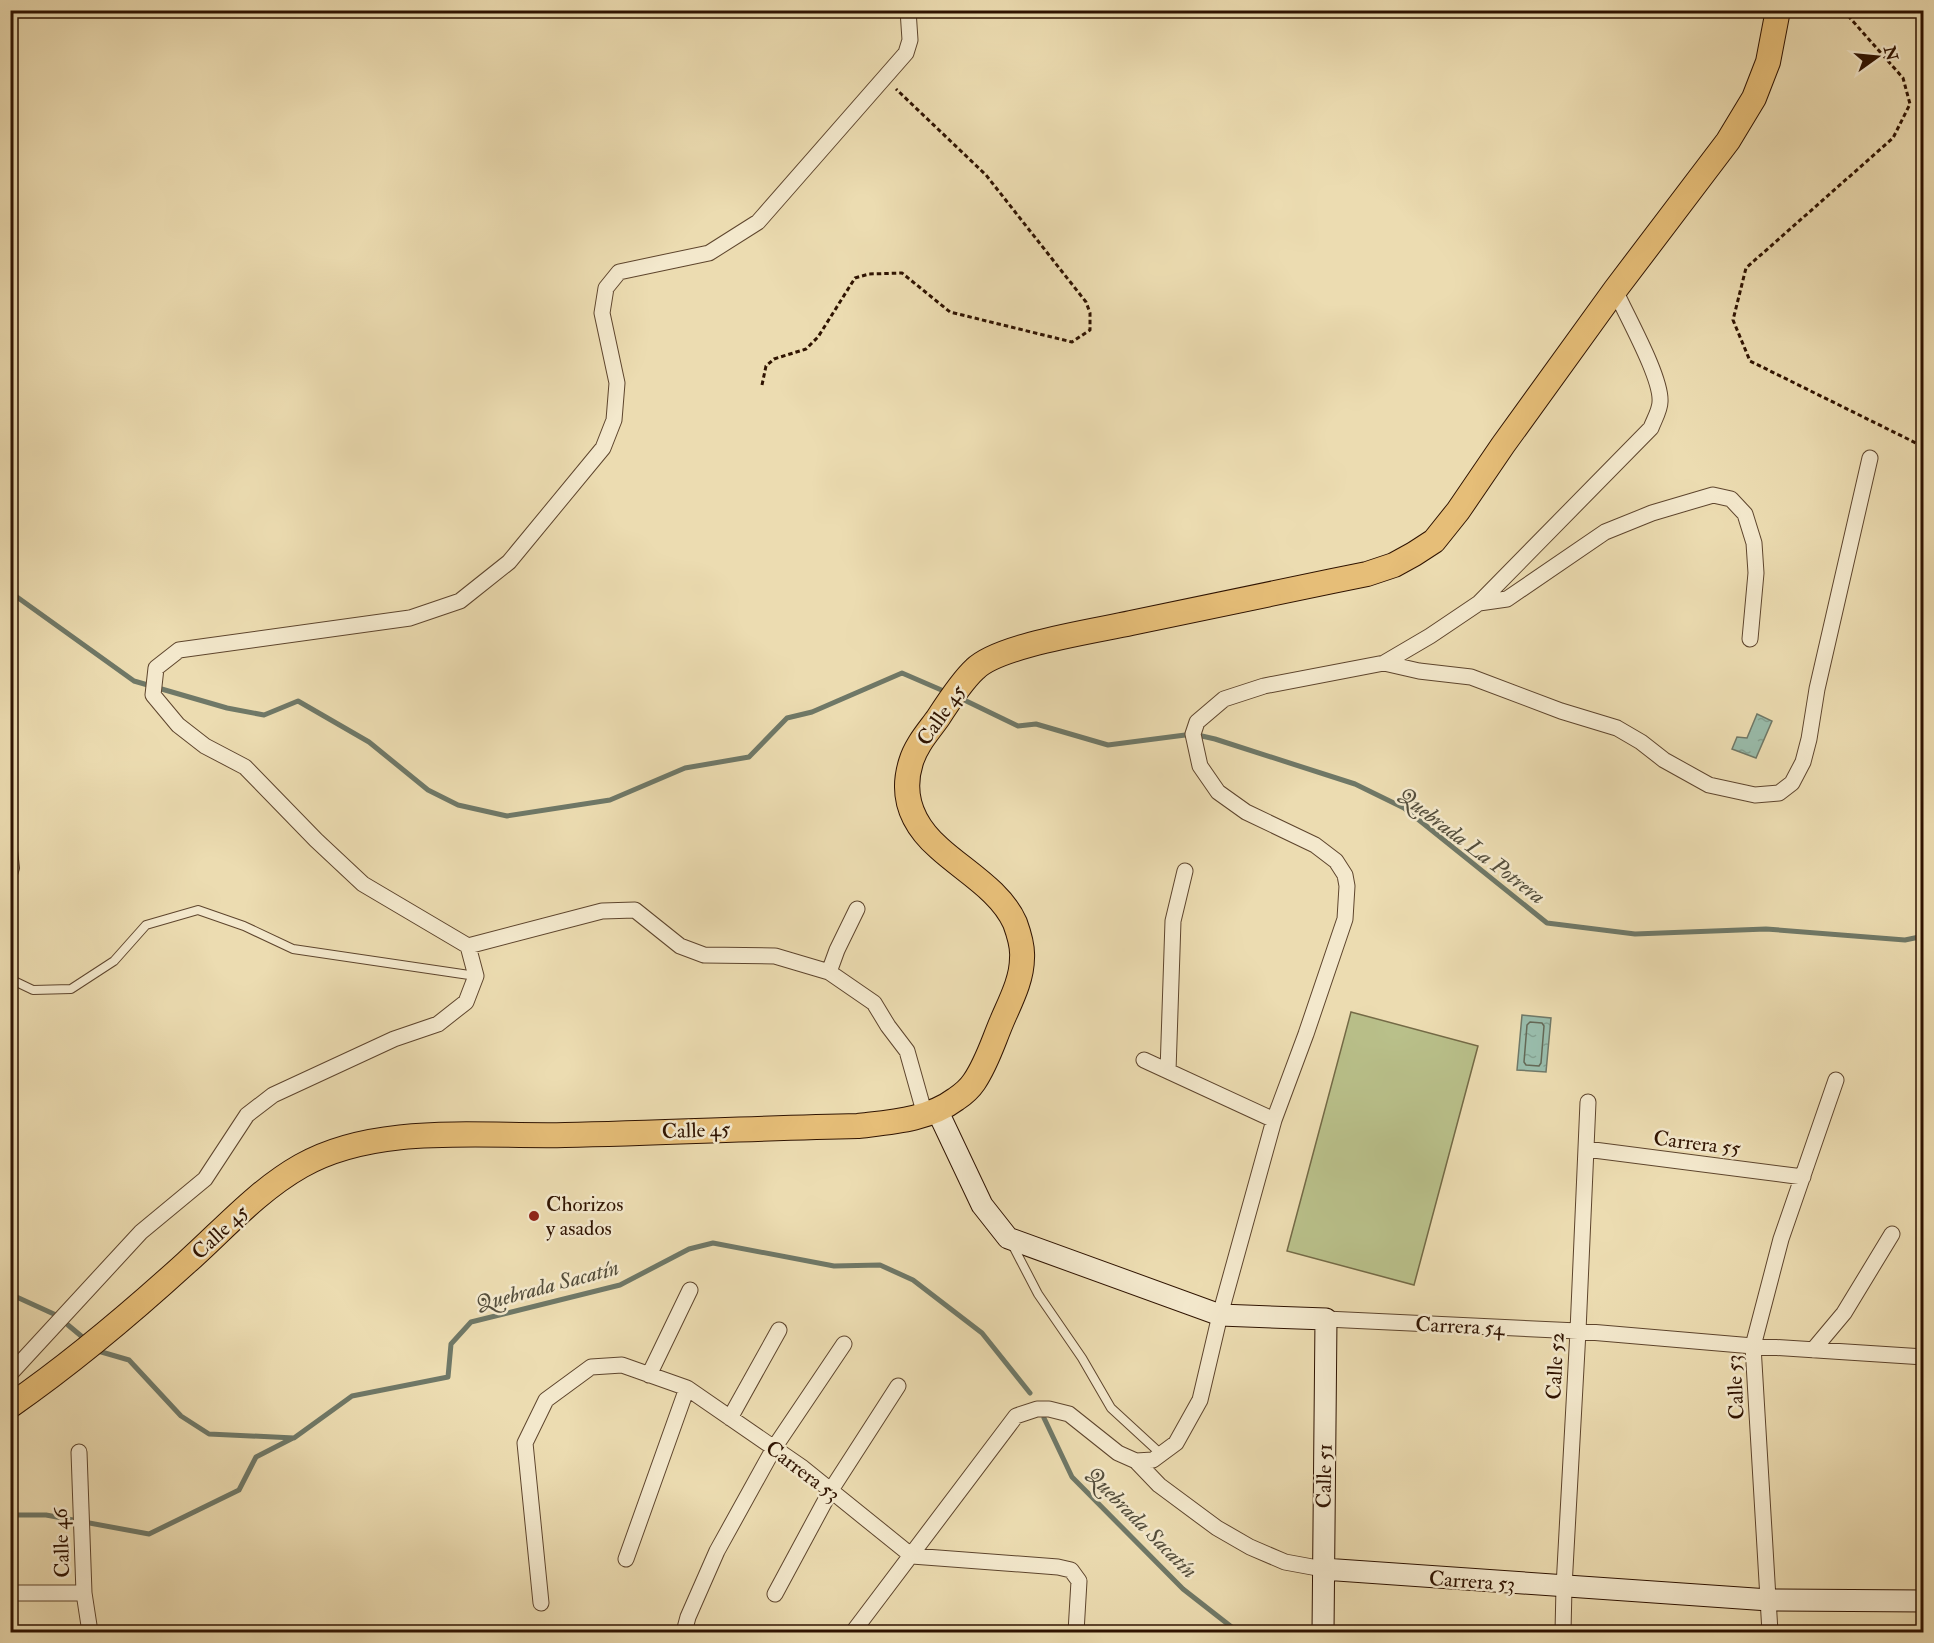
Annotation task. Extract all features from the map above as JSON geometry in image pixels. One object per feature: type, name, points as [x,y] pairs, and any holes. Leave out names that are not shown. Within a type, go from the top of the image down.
[{"type":"main road","points":[[1615,290],[1728,141],[1754,98],[1768,62],[1778,10]]},
{"type":"main road","name":"Calle 45","points":[[10,1406],[55,1375],[100,1338],[268,1187],[303,1165],[334,1152],[368,1141],[410,1136],[565,1135],[858,1126],[902,1121],[931,1112],[955,1100],[973,1085],[986,1062],[1018,981],[1022,959],[1021,942],[1015,923],[1006,908],[918,826],[909,805],[907,782],[911,760],[920,743],[974,669],[997,655],[1031,645],[1366,573],[1394,565],[1414,554],[1434,541],[1458,511],[1615,290]]},
{"type":"street","points":[[10,1374],[141,1233],[205,1179],[247,1115],[273,1095],[394,1039],[438,1024],[466,1002],[476,976],[468,946],[363,884],[316,840],[245,767],[205,746],[178,725],[153,695],[156,668],[179,650],[410,618],[460,601],[509,562],[603,448],[614,420],[617,383],[602,313],[606,288],[620,272],[709,253],[758,222],[906,53],[910,40],[908,10]]},
{"type":"street","points":[[1136,1461],[1153,1461],[1176,1443],[1200,1400],[1220,1315],[1274,1120],[1345,919],[1347,886],[1345,875],[1336,861],[1315,845],[1246,812],[1218,792],[1200,766],[1192,734],[1197,722],[1224,699],[1264,686],[1384,663],[1430,636],[1479,603],[1651,428],[1660,404],[1660,390],[1615,290]]},
{"type":"street","points":[[1384,663],[1419,671],[1471,677],[1561,711],[1617,728],[1641,742],[1664,760],[1709,785],[1755,795],[1779,793],[1792,783],[1803,762],[1817,688],[1870,458]]},
{"type":"street","points":[[1479,603],[1507,599],[1605,532],[1652,513],[1713,495],[1731,499],[1745,514],[1754,543],[1756,573],[1750,639]]},
{"type":"street","points":[[1168,1071],[1173,921],[1185,871]]},
{"type":"street","points":[[829,972],[857,909]]},
{"type":"street","points":[[468,946],[602,911],[635,910],[680,946],[704,955],[775,956],[829,972],[874,1003],[907,1051],[931,1112],[982,1205],[1008,1238]]},
{"type":"street","points":[[1144,1060],[1274,1120]]},
{"type":"street","name":"Calle 53","points":[[1770,1632],[1753,1346],[1781,1239],[1836,1080]]},
{"type":"street","name":"Calle 52","points":[[1563,1632],[1588,1102]]},
{"type":"street","name":"Carrera 55","points":[[1586,1149],[1803,1177]]},
{"type":"street","points":[[1813,1350],[1844,1313],[1870,1274],[1892,1234]]},
{"type":"street","name":"Carrera 54","points":[[1008,1238],[1220,1315],[1578,1331],[1753,1346],[1923,1356]]},
{"type":"street","points":[[649,1375],[690,1290]]},
{"type":"street","name":"Calle 51","points":[[1323,1632],[1326,1319]]},
{"type":"street","points":[[730,1418],[779,1330]]},
{"type":"street","points":[[684,1632],[688,1617],[717,1551],[774,1448],[844,1344]]},
{"type":"street","name":"Carrera 53","points":[[541,1603],[525,1443],[546,1400],[591,1367],[622,1365],[687,1388],[831,1490],[912,1556],[1016,1416],[1036,1409],[1049,1409],[1069,1414],[1119,1453],[1136,1461],[1159,1485],[1217,1527],[1250,1547],[1285,1562],[1323,1569],[1769,1600],[1923,1601]]},
{"type":"street","points":[[775,1594],[831,1490],[898,1386]]},
{"type":"street","points":[[626,1559],[687,1388]]},
{"type":"street","name":"Calle 46","points":[[79,1452],[84,1593],[90,1632]]},
{"type":"street","points":[[854,1632],[912,1556],[1058,1567],[1071,1570],[1079,1581],[1076,1632]]},
{"type":"street","points":[[10,1593],[84,1593]]},
{"type":"lane","points":[[10,825],[15,868],[10,884]]},
{"type":"lane","points":[[10,980],[33,990],[71,989],[114,961],[146,925],[198,910],[244,926],[293,949],[476,976]]},
{"type":"lane","points":[[1008,1238],[1038,1294],[1082,1358],[1111,1408],[1161,1454]]},
{"type":"path","points":[[1843,10],[1903,78],[1910,104],[1893,138],[1746,268],[1733,320],[1750,361],[1923,447]]},
{"type":"path","points":[[762,384],[766,366],[774,358],[806,349],[818,337],[855,278],[869,274],[902,273],[950,312],[1072,342],[1090,330],[1090,313],[1086,302],[986,176],[884,78]]},
{"type":"green space","points":[[1351,1012],[1478,1046],[1414,1285],[1287,1251]]},
{"type":"water","points":[[1757,714],[1772,721],[1756,758],[1732,749],[1737,737],[1747,738]]},
{"type":"water","points":[[1522,1015],[1551,1018],[1546,1072],[1517,1070]]},
{"type":"waterway","name":"Quebrada La Potrera","points":[[10,592],[134,681],[227,708],[264,715],[298,701],[369,742],[428,790],[458,805],[507,816],[610,800],[685,768],[749,757],[787,718],[812,712],[902,673],[946,692]]},
{"type":"waterway","name":"Quebrada La Potrera","points":[[958,697],[1018,726],[1036,724],[1108,745],[1193,734],[1355,784],[1404,808],[1547,923],[1635,934],[1766,929],[1905,940],[1924,936]]},
{"type":"waterway","name":"Quebrada Sacatín","points":[[98,1351],[129,1360],[181,1416],[209,1434],[294,1438],[352,1396],[448,1377],[451,1344],[471,1322],[620,1285],[689,1249],[713,1243],[834,1266],[880,1265],[913,1280],[982,1333],[1030,1393]]},
{"type":"waterway","name":"Quebrada Sacatín","points":[[10,1294],[56,1315]]},
{"type":"waterway","name":"Quebrada Sacatín","points":[[68,1325],[86,1340]]},
{"type":"waterway","name":"Quebrada Sacatín","points":[[1044,1418],[1072,1477],[1183,1589],[1238,1632]]},
{"type":"waterway","points":[[10,1515],[46,1515],[149,1534],[239,1490],[256,1457],[293,1438]]},
{"type":"place","name":"Chorizos y asados","points":[[534,1216]]}]
